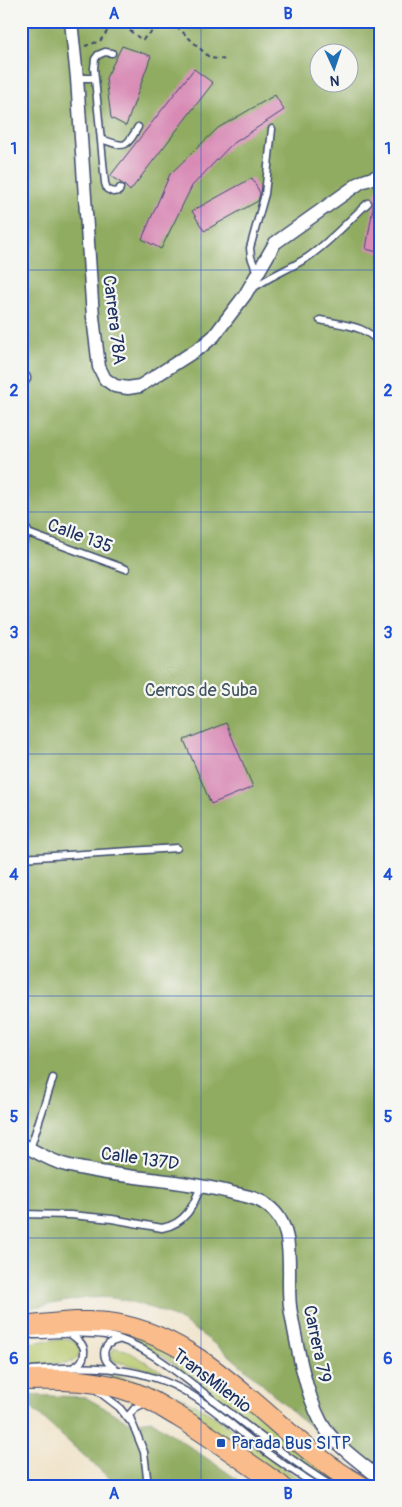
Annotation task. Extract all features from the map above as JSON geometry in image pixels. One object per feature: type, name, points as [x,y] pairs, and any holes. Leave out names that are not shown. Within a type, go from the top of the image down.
[{"type":"main road","points":[[25,1331],[98,1323],[127,1327],[162,1338],[178,1346],[217,1373],[325,1463],[361,1486]]},
{"type":"main road","points":[[21,1380],[77,1374],[122,1388],[150,1400],[198,1429],[281,1486]]},
{"type":"street","name":"Carrera 78A","points":[[71,21],[77,78],[93,318],[99,367],[105,379],[115,386],[128,388],[140,386],[201,347],[214,336],[244,295],[275,243],[361,182],[381,175]]},
{"type":"street","name":"Calle 137D","points":[[26,1146],[63,1164],[80,1168],[201,1185],[258,1199]]},
{"type":"street","name":"Carrera 79","points":[[258,1199],[270,1207],[277,1215],[286,1233],[289,1253],[290,1311],[307,1388],[319,1416],[332,1437],[381,1479]]},
{"type":"lane","points":[[112,53],[105,52],[98,55],[95,59],[94,78],[105,183],[107,189],[113,192],[119,191],[120,188]]},
{"type":"lane","points":[[77,78],[94,78]]},
{"type":"lane","points":[[101,139],[118,145],[125,145],[138,127]]},
{"type":"lane","points":[[257,273],[250,248],[265,194],[272,129]]},
{"type":"lane","points":[[244,295],[259,284],[293,267],[311,255],[368,203]]},
{"type":"lane","points":[[320,320],[366,330],[377,339],[381,347]]},
{"type":"lane","name":"Calle 135","points":[[23,536],[126,569]]},
{"type":"lane","points":[[21,858],[177,848]]},
{"type":"lane","points":[[26,1146],[53,1078]]},
{"type":"lane","points":[[21,1214],[71,1215],[112,1219],[162,1228],[170,1227],[181,1220],[195,1204],[201,1185]]},
{"type":"lane","name":"TransMilenio","points":[[25,1331],[104,1335],[140,1349],[167,1365],[267,1442],[332,1486]]},
{"type":"lane","points":[[70,1334],[81,1342],[84,1349],[84,1357],[77,1374],[109,1398],[131,1422]]},
{"type":"lane","points":[[117,1370],[106,1362],[104,1356],[106,1346],[111,1342],[120,1340]]},
{"type":"lane","name":"TransMilenio","points":[[21,1372],[77,1374],[117,1370],[148,1376],[180,1388],[317,1486]]},
{"type":"lane","points":[[148,1486],[144,1452],[131,1422],[130,1413],[150,1400]]},
{"type":"path","points":[[73,49],[100,41],[116,21],[142,40],[165,21]]},
{"type":"path","points":[[172,21],[210,58],[228,60]]},
{"type":"green space","name":"Cerros de Suba","points":[[21,21],[381,21],[381,1474],[319,1433],[216,1345],[171,1316],[135,1303],[107,1298],[82,1299],[21,1309]]},
{"type":"green space","points":[[133,1334],[195,1363],[349,1486],[339,1486],[268,1438],[167,1359],[132,1339]]},
{"type":"green space","points":[[69,1339],[76,1343],[80,1350],[78,1357],[72,1362],[21,1367],[21,1344]]},
{"type":"green space","points":[[114,1348],[126,1350],[166,1374],[114,1361],[111,1355]]},
{"type":"green space","points":[[110,1375],[154,1387],[197,1406],[214,1416],[277,1464],[310,1486],[296,1486],[253,1457],[110,1380]]},
{"type":"green space","points":[[21,1395],[85,1397],[131,1423],[151,1420],[247,1486],[118,1486],[21,1399]]},
{"type":"building","points":[[122,46],[151,56],[126,126],[111,118],[106,78]]},
{"type":"building","points":[[194,69],[213,83],[130,191],[110,176]]},
{"type":"building","points":[[275,95],[284,110],[231,145],[192,186],[161,249],[142,239],[170,174],[218,128]]},
{"type":"building","points":[[252,178],[260,193],[258,201],[204,231],[192,211]]},
{"type":"building","points":[[376,190],[381,190],[381,253],[366,249]]},
{"type":"building","points":[[226,723],[253,787],[211,804],[184,740]]},
{"type":"place","name":"Parada Bus SITP","points":[[221,1443]]}]
